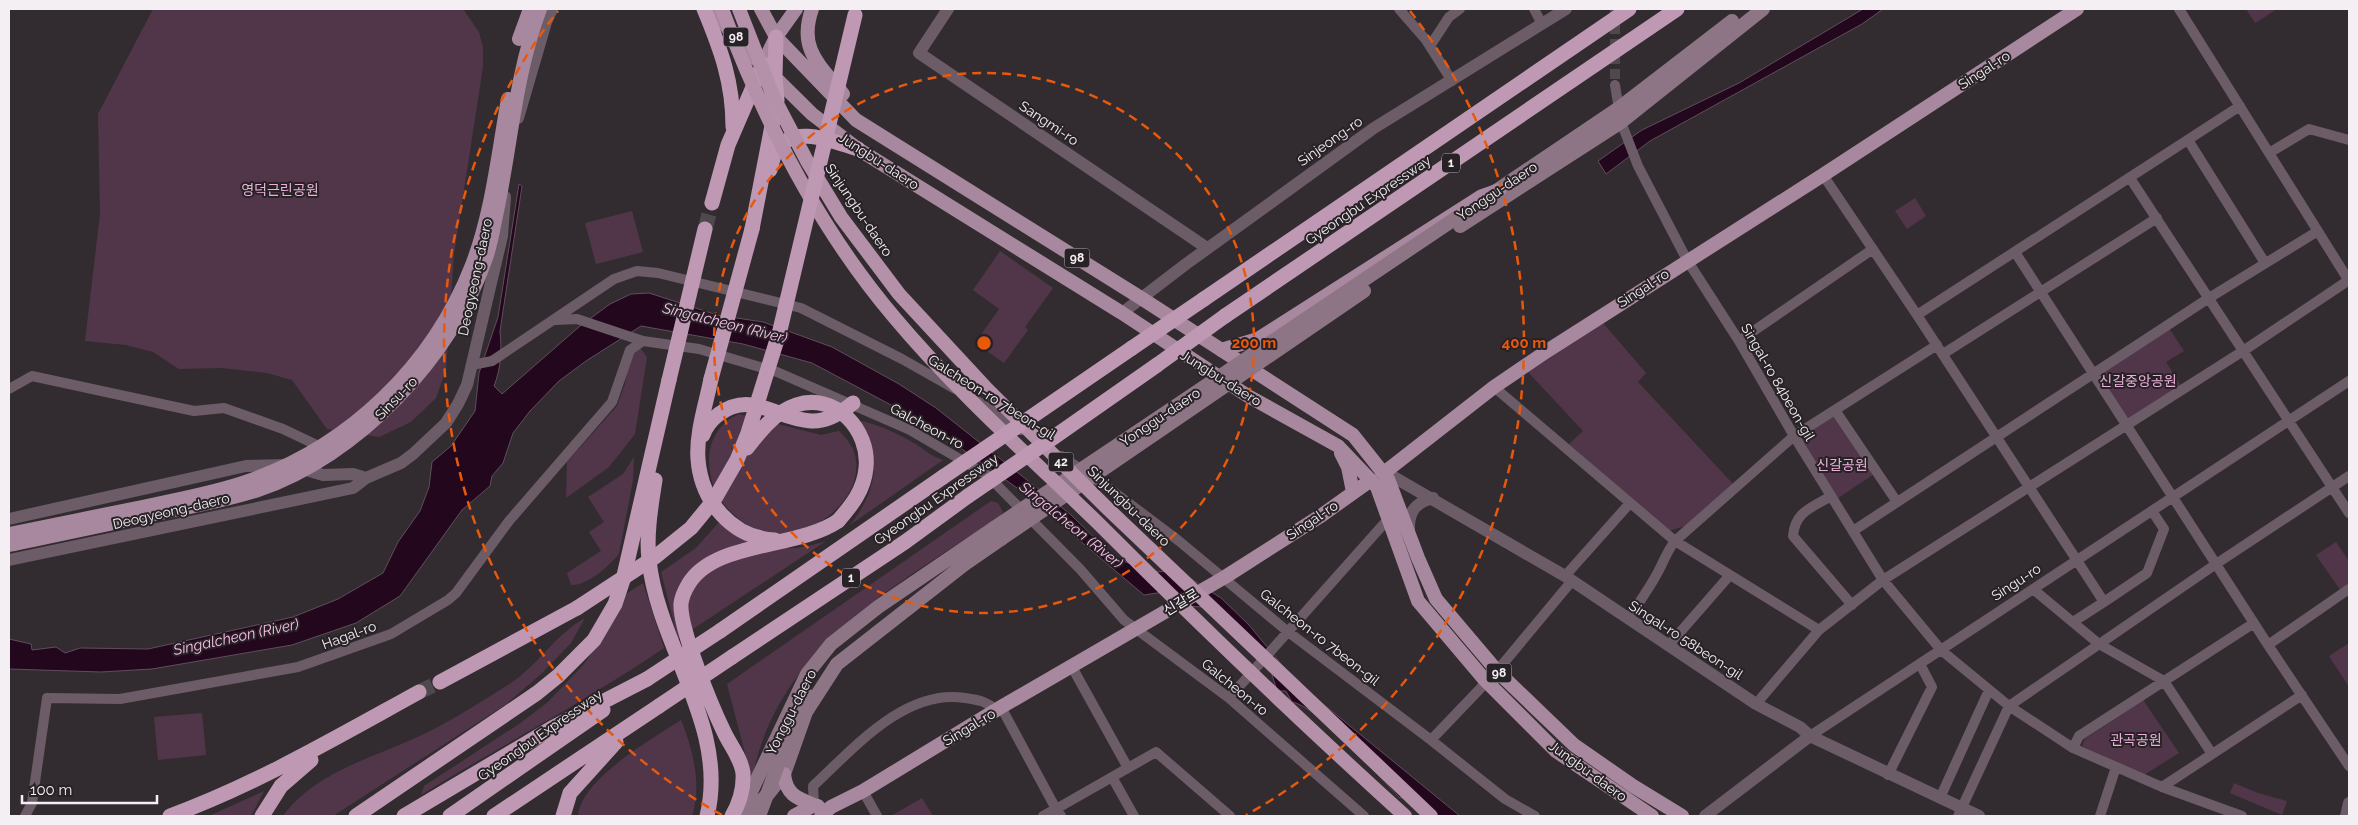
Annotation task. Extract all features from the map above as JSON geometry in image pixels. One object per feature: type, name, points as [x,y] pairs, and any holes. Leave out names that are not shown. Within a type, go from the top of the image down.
[{"type":"highway","points":[[704,9],[720,49],[730,82],[733,130]]},
{"type":"highway","name":"42","points":[[722,9],[762,108],[791,165],[828,228],[893,316],[982,412],[1319,738],[1405,816]]},
{"type":"highway","name":"Sinjungbu-daero","points":[[739,9],[774,96],[807,161],[841,217],[899,294],[987,389],[1099,500],[1430,816]]},
{"type":"highway","name":"Gyeongbu Expressway","points":[[450,816],[647,679],[720,631],[1628,9]]},
{"type":"highway","name":"Gyeongbu Expressway","points":[[636,721],[905,542],[1225,316],[1677,9]]},
{"type":"highway","points":[[440,682],[577,608],[655,558],[691,528],[714,500],[737,460],[748,433],[780,330],[856,11]]},
{"type":"highway","points":[[752,230],[768,134],[777,100],[775,76],[776,36]]},
{"type":"highway","points":[[712,203],[733,130],[763,64]]},
{"type":"highway","points":[[799,538],[760,539],[737,528],[724,517],[714,506],[703,483],[698,448],[711,379],[775,151],[790,139],[807,136],[858,150]]},
{"type":"highway","points":[[356,816],[537,693],[594,640],[615,604],[623,580],[705,229]]},
{"type":"highway","points":[[669,380],[650,512],[649,560],[656,594],[700,721],[709,754],[712,798],[707,816]]},
{"type":"highway","points":[[732,816],[741,795],[741,767],[711,702],[685,628],[681,602],[691,580],[708,564],[742,552],[799,538],[823,530],[838,521],[851,507],[859,494],[864,481],[866,456],[859,432],[838,409],[817,402],[796,405],[786,410],[762,430],[737,460]]},
{"type":"highway","points":[[698,448],[709,423],[722,412],[738,404],[751,404],[811,421],[837,414],[852,404]]},
{"type":"highway","points":[[404,816],[552,728],[647,679]]},
{"type":"highway","points":[[170,816],[214,799],[276,770],[419,692]]},
{"type":"highway","points":[[262,816],[272,798],[293,774],[372,718]]},
{"type":"highway","points":[[563,816],[570,793],[579,781],[636,721]]},
{"type":"highway","name":"1","points":[[494,816],[636,721]]},
{"type":"main road","name":"Sinsu-ro","points":[[9,534],[205,494],[250,481],[294,461],[329,440],[370,412],[402,381],[452,309],[472,264],[488,207],[518,40],[530,9]]},
{"type":"main road","name":"Sinsu-ro","points":[[9,545],[205,504],[259,490],[299,472],[374,422],[412,384],[444,342],[465,307],[486,257],[500,194],[527,43],[540,9]]},
{"type":"main road","name":"Jungbu-daero","points":[[712,9],[740,42],[812,114],[858,150],[1122,313],[1248,396],[1338,446],[1377,487],[1418,601],[1486,682],[1556,751],[1652,816]]},
{"type":"main road","name":"Jungbu-daero","points":[[761,9],[776,36],[846,111],[871,130],[1142,298],[1353,436],[1385,472],[1436,599],[1497,671],[1574,745],[1682,816]]},
{"type":"main road","points":[[763,64],[776,36],[796,9]]},
{"type":"main road","points":[[812,9],[806,33],[811,51],[871,130]]},
{"type":"main road","name":"Yonggu-daero","points":[[1458,222],[1499,190],[1620,115],[1748,9]]},
{"type":"main road","name":"Yonggu-daero","points":[[740,816],[807,674],[831,644],[878,607],[998,534],[1458,222],[1620,115],[1763,9]]},
{"type":"main road","name":"Singal-ro","points":[[1385,472],[1494,387],[1687,260],[1823,175],[2077,9]]},
{"type":"main road","points":[[1220,350],[1258,339],[1482,196],[1499,190]]},
{"type":"main road","points":[[1338,446],[1348,468],[1352,492]]},
{"type":"main road","name":"Singal-ro","points":[[1222,579],[1322,515],[1371,480]]},
{"type":"main road","name":"Yonggu-daero","points":[[759,816],[795,719],[807,695],[830,663],[850,644],[966,563],[998,534]]},
{"type":"main road","points":[[746,816],[769,793],[784,774],[806,712],[837,664],[966,563]]},
{"type":"main road","name":"신갈로","points":[[1140,627],[1222,579]]},
{"type":"main road","name":"Singal-ro","points":[[794,816],[822,810],[862,791],[999,708],[1140,627]]},
{"type":"main road","points":[[784,774],[789,793],[822,810]]},
{"type":"street","name":"Deogyeong-daero","points":[[9,560],[353,488],[366,478],[401,463],[432,438],[446,423],[468,386],[502,236],[508,154],[546,22],[552,9]]},
{"type":"street","name":"Sangmi-ro","points":[[948,9],[919,53],[1207,248]]},
{"type":"street","points":[[1399,9],[1430,46],[1452,81]]},
{"type":"street","points":[[1430,46],[1449,18],[1460,9]]},
{"type":"street","points":[[1534,9],[1542,24]]},
{"type":"street","name":"Sinjeong-ro","points":[[1122,313],[1207,248],[1374,128],[1566,9]]},
{"type":"street","points":[[1756,704],[1819,630],[1883,580],[2243,351],[2349,281],[2179,9]]},
{"type":"street","name":"Singal-ro 84beon-gil","points":[[1615,85],[1620,115],[1636,160],[1687,260],[1739,341],[1794,436],[1883,580],[1941,650],[2009,706],[2073,748],[2221,813],[2242,816]]},
{"type":"street","points":[[1918,315],[2240,106]]},
{"type":"street","points":[[2269,153],[2309,129],[2349,140]]},
{"type":"street","points":[[2188,140],[2265,263]]},
{"type":"street","points":[[1823,175],[1918,315],[2104,602]]},
{"type":"street","points":[[2130,178],[2349,513]]},
{"type":"street","points":[[1628,619],[1657,576],[1666,559],[1667,552],[1675,541],[1794,436],[1834,410],[2041,292],[2157,218]]},
{"type":"street","points":[[1853,531],[2093,373],[2318,230]]},
{"type":"street","points":[[1739,341],[1873,249]]},
{"type":"street","points":[[2015,252],[2268,645],[2349,766]]},
{"type":"street","name":"Galcheon-ro 7beon-gil","points":[[555,320],[614,279],[637,270],[658,273],[801,308],[902,359],[986,406],[1110,489],[1287,631],[1431,740],[1505,799],[1535,816]]},
{"type":"street","name":"Galcheon-ro","points":[[555,320],[577,319],[643,341],[700,349],[768,369],[910,430],[987,474],[1080,569],[1113,610],[1140,627],[1232,694],[1364,816]]},
{"type":"street","points":[[472,365],[492,361],[555,320]]},
{"type":"street","name":"Hagal-ro","points":[[24,816],[32,803],[47,698],[120,699],[298,667],[391,634],[448,600],[456,593],[509,521],[612,402],[630,350],[643,341]]},
{"type":"street","points":[[9,389],[32,376],[194,411],[224,408],[283,429],[335,453]]},
{"type":"street","name":"Singu-ro","points":[[1706,816],[1810,736],[2349,381]]},
{"type":"street","points":[[1494,387],[1675,541],[1819,630]]},
{"type":"street","points":[[1834,410],[1897,502]]},
{"type":"street","name":"Deogyeong-daero","points":[[9,519],[246,466],[289,465],[323,475],[353,474],[366,478]]},
{"type":"street","name":"Singal-ro","points":[[1371,480],[1385,472]]},
{"type":"street","name":"Singal-ro 58beon-gil","points":[[1385,472],[1568,579],[1756,704],[1800,727],[1810,736],[1888,775],[1940,798],[1960,812],[1979,816]]},
{"type":"street","points":[[1960,812],[2009,706],[2216,564],[2349,476]]},
{"type":"street","points":[[1831,496],[1800,515],[1794,523],[1792,536],[1852,605]]},
{"type":"street","points":[[1409,533],[1412,509],[1418,503],[1432,498]]},
{"type":"street","points":[[1431,740],[1497,671],[1630,503]]},
{"type":"street","points":[[2073,622],[2147,574],[2164,529],[2152,511]]},
{"type":"street","points":[[1232,694],[1388,518]]},
{"type":"street","points":[[1668,646],[1730,575]]},
{"type":"street","points":[[2033,589],[2099,644],[2164,681],[2212,754]]},
{"type":"street","points":[[2268,645],[2349,589]]},
{"type":"street","points":[[2073,748],[2079,736],[2254,623]]},
{"type":"street","points":[[1888,775],[1932,687],[1920,664]]},
{"type":"street","points":[[1072,667],[1128,768]]},
{"type":"street","points":[[1940,798],[1990,690]]},
{"type":"street","points":[[822,810],[813,786],[866,737],[903,710],[949,695],[986,701],[999,708],[1058,812]]},
{"type":"street","points":[[2162,787],[2302,695]]},
{"type":"street","points":[[1043,816],[1058,812],[1112,777],[1156,752],[1230,816]]},
{"type":"street","points":[[2100,816],[2116,767]]},
{"type":"street","points":[[1112,777],[1134,816]]},
{"type":"street","points":[[862,791],[877,816]]},
{"type":"street","points":[[2346,816],[2349,802]]},
{"type":"green space","name":"영덕근린공원","points":[[153,9],[463,9],[479,32],[483,47],[483,67],[454,254],[446,370],[436,398],[411,422],[379,437],[327,429],[292,380],[267,373],[221,368],[179,369],[153,352],[126,345],[85,341],[100,214],[98,114]]},
{"type":"green space","points":[[2246,9],[2277,9],[2255,23]]},
{"type":"green space","points":[[1915,198],[1926,216],[1907,229],[1895,211]]},
{"type":"green space","points":[[632,211],[643,252],[596,264],[585,223]]},
{"type":"green space","points":[[1000,251],[1053,288],[1025,327],[1028,330],[1004,363],[975,343],[999,309],[973,290]]},
{"type":"green space","points":[[1603,323],[1646,373],[1638,382],[1734,485],[1685,526],[1669,531],[1569,444],[1583,431],[1528,372]]},
{"type":"green space","name":"신갈중앙공원","points":[[2167,325],[2184,351],[2166,362],[2183,389],[2126,425],[2093,373]]},
{"type":"green space","points":[[640,348],[647,357],[635,434],[609,467],[566,498],[567,462],[617,406],[625,384],[630,352]]},
{"type":"green space","points":[[739,414],[821,435],[839,431],[848,441],[856,460],[855,477],[849,492],[839,506],[826,518],[810,527],[793,533],[776,534],[760,531],[743,522],[732,513],[720,499],[714,486],[710,473],[709,459],[711,445],[717,432],[727,421]]},
{"type":"green space","name":"신갈공원","points":[[1833,414],[1874,474],[1838,498],[1798,436]]},
{"type":"green space","points":[[857,420],[892,432],[943,460],[850,525],[866,500],[874,474],[874,460],[871,447],[866,433]]},
{"type":"green space","points":[[634,457],[633,480],[619,554],[591,579],[571,585],[567,573],[601,551],[589,532],[604,522],[588,497],[623,474]]},
{"type":"green space","points":[[991,501],[998,503],[1003,512],[1001,516],[883,594],[847,624],[814,656],[787,692],[765,733],[752,780],[727,684]]},
{"type":"green space","points":[[720,521],[770,546],[794,548],[826,541],[678,639],[661,572],[696,548]]},
{"type":"green space","points":[[2336,542],[2349,561],[2349,586],[2341,591],[2316,555]]},
{"type":"green space","points":[[643,583],[664,648],[605,686],[421,795],[424,786],[519,724],[548,702],[584,664],[600,641],[624,595]]},
{"type":"green space","points":[[585,618],[571,643],[541,674],[505,705],[333,816],[283,816],[298,799],[315,785],[354,764],[417,738],[465,712],[511,683],[565,632]]},
{"type":"green space","points":[[2349,643],[2349,687],[2329,656]]},
{"type":"green space","name":"관곡공원","points":[[2143,700],[2179,753],[2144,775],[2082,746],[2085,739]]},
{"type":"green space","points":[[202,713],[206,755],[158,760],[154,717]]},
{"type":"green space","points":[[681,720],[695,767],[696,792],[692,816],[578,816],[582,802],[591,788],[604,774],[636,749]]},
{"type":"green space","points":[[2234,783],[2258,793],[2287,801],[2282,815],[2230,793]]},
{"type":"green space","points":[[264,791],[251,816],[209,816]]},
{"type":"green space","points":[[922,798],[933,816],[891,816]]},
{"type":"water","points":[[1863,9],[1883,9],[1862,24],[1650,141],[1606,174],[1598,161],[1642,130],[1739,83]]},
{"type":"water","name":"Singalcheon (River)","points":[[519,184],[522,186],[500,331],[500,366],[494,386],[502,394],[580,326],[610,304],[631,294],[649,293],[717,315],[763,322],[832,347],[899,384],[936,408],[1070,514],[1115,558],[1153,572],[1179,571],[1221,598],[1249,625],[1295,681],[1460,816],[1435,816],[1409,795],[1400,798],[1332,728],[1303,706],[1292,702],[1286,691],[1277,691],[1271,671],[1202,607],[1188,606],[1170,591],[1144,595],[1020,490],[925,423],[812,363],[743,344],[641,326],[586,361],[559,381],[530,411],[513,433],[503,463],[492,476],[490,486],[462,510],[400,596],[356,623],[292,645],[152,669],[101,672],[9,669],[9,639],[31,644],[32,650],[56,647],[65,653],[80,648],[148,649],[293,617],[338,599],[383,573],[398,542],[420,511],[429,487],[432,462],[451,446],[475,411],[479,373],[498,317]]},
{"type":"tunnel","points":[[1615,9],[1615,85]]},
{"type":"tunnel","points":[[705,229],[712,203]]},
{"type":"tunnel","points":[[419,692],[440,682]]}]
